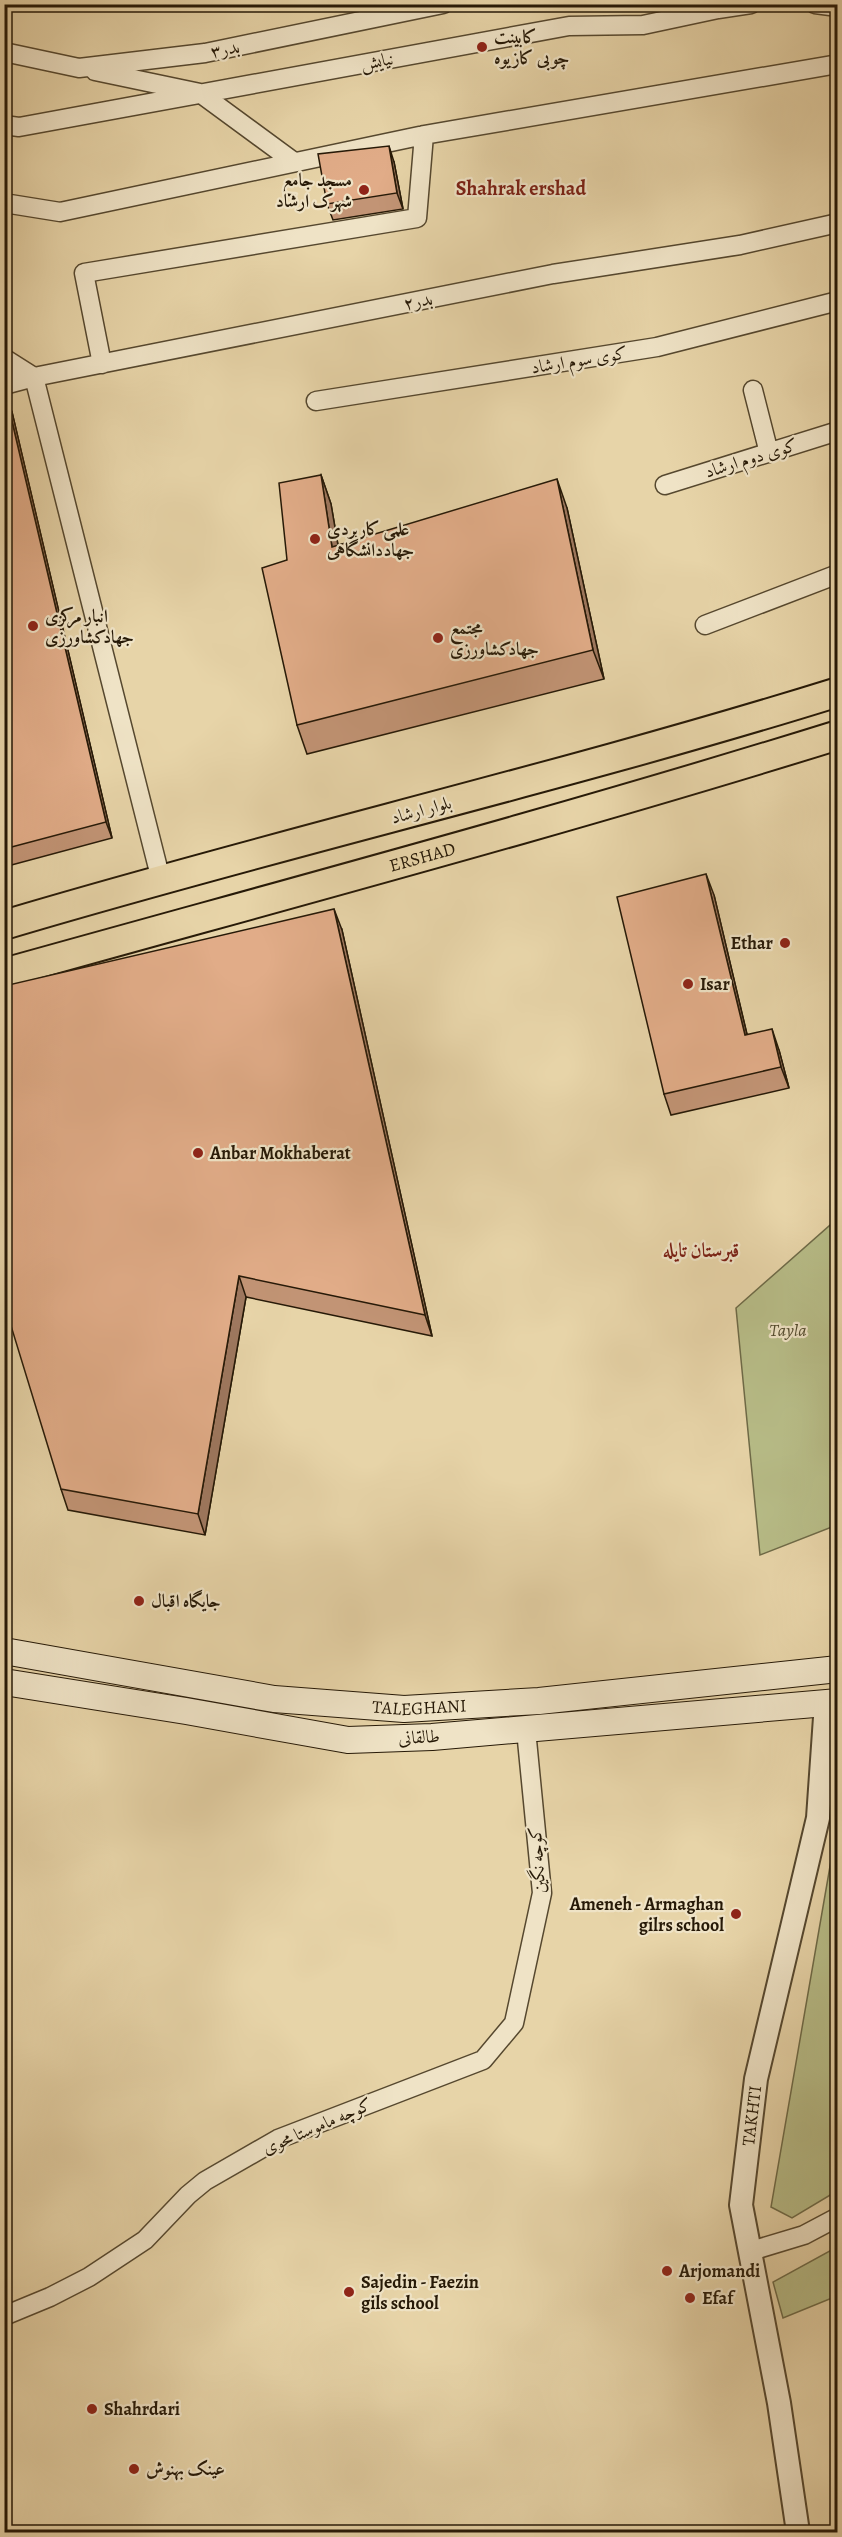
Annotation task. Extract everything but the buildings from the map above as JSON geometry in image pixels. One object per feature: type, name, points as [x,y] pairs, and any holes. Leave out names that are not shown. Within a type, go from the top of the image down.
[{"type":"main road","name":"بلوار ارشاد","points":[[4,925],[161,880],[705,734],[837,692]]},
{"type":"main road","name":"ERSHAD","points":[[4,973],[704,776],[837,735]]},
{"type":"main road","points":[[412,813],[422,856]]},
{"type":"main road","name":"TALEGHANI","points":[[4,1651],[274,1699],[404,1709],[540,1701],[829,1670]]},
{"type":"main road","points":[[829,1670],[831,1703]]},
{"type":"main road","name":"طالقانی","points":[[4,1682],[348,1740],[526,1730],[831,1703]]},
{"type":"street","name":"بدر۳","points":[[4,52],[79,68],[205,53],[443,4]]},
{"type":"street","name":"نیایش","points":[[4,125],[18,127],[569,26],[643,25],[752,4]]},
{"type":"street","points":[[815,4],[837,7]]},
{"type":"street","points":[[4,203],[60,212],[424,135],[837,64]]},
{"type":"street","points":[[79,68],[200,93],[294,162]]},
{"type":"street","points":[[102,364],[84,273],[417,218],[424,135]]},
{"type":"street","name":"بدر۲","points":[[4,385],[34,377],[553,274],[740,245],[837,223]]},
{"type":"street","name":"کوی سوم ارشاد","points":[[316,402],[657,347],[837,301]]},
{"type":"street","points":[[4,358],[34,377],[161,880]]},
{"type":"street","points":[[753,390],[770,453]]},
{"type":"street","name":"کوی دوم ارشاد","points":[[664,484],[837,431]]},
{"type":"street","points":[[705,625],[837,574]]},
{"type":"street","name":"TAKHTI","points":[[798,2532],[779,2403],[741,2205],[756,2079],[818,1818],[831,1703]]},
{"type":"street","name":"کوچه نگین","points":[[513,2023],[542,1893],[526,1730]]},
{"type":"street","name":"کوچه ماموستا محوی","points":[[4,2316],[50,2297],[99,2271],[145,2240],[188,2195],[205,2181],[278,2139],[483,2060],[513,2023]]},
{"type":"street","points":[[751,2251],[804,2235],[837,2217]]},
{"type":"green space","name":"Tayla","points":[[837,1219],[837,1525],[760,1555],[736,1308]]},
{"type":"green space","points":[[837,1826],[837,2191],[792,2218],[771,2207]]},
{"type":"green space","points":[[837,2247],[837,2296],[783,2318],[773,2282]]},
{"type":"place","name":"کابینت چوبی کازیوه","points":[[482,47]]},
{"type":"place","name":"مسجد جامع شهرک ارشاد","points":[[364,190]]},
{"type":"place","name":"علمی کاربردی جهاددانشگاهی","points":[[315,539]]},
{"type":"place","name":"انبار مرکزی جهادکشاورزی","points":[[33,626]]},
{"type":"place","name":"مجتمع جهادکشاورزی","points":[[438,638]]},
{"type":"place","name":"Ethar","points":[[785,943]]},
{"type":"place","name":"Isar","points":[[688,984]]},
{"type":"place","name":"Anbar Mokhaberat","points":[[198,1153]]},
{"type":"place","name":"جایگاه اقبال","points":[[139,1601]]},
{"type":"place","name":"Ameneh - Armaghan gilrs school","points":[[736,1914]]},
{"type":"place","name":"Arjomandi","points":[[667,2271]]},
{"type":"place","name":"Sajedin - Faezin gils school","points":[[349,2292]]},
{"type":"place","name":"Efaf","points":[[690,2298]]},
{"type":"place","name":"Shahrdari","points":[[92,2409]]},
{"type":"place","name":"عینک بهنوش","points":[[134,2469]]},
{"type":"district","name":"Shahrak ershad","points":[[521,188]]},
{"type":"district","name":"قبرستان تایله","points":[[701,1250]]}]
